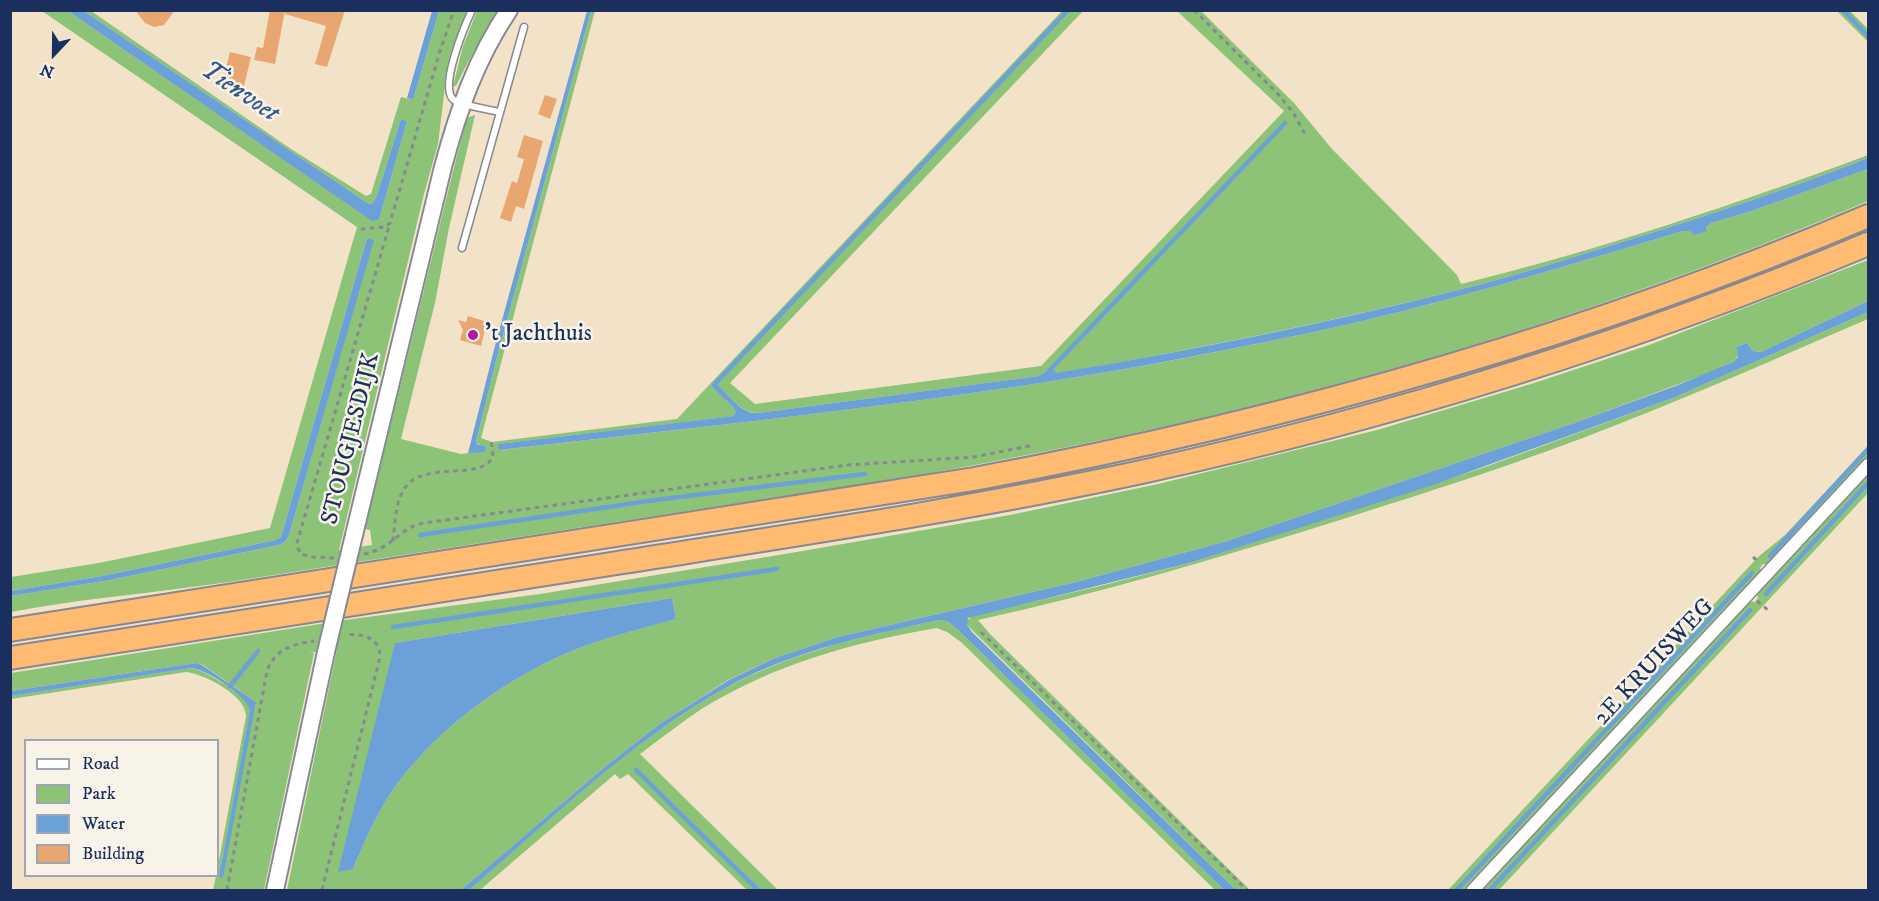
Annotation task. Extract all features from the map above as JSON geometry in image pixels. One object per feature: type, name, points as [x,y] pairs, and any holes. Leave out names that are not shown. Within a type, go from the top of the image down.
[{"type":"highway","points":[[10,630],[974,479],[1132,448],[1335,398],[1488,354],[1725,274],[1869,216]]},
{"type":"highway","points":[[10,658],[947,510],[1145,471],[1320,428],[1513,373],[1712,305],[1869,244]]},
{"type":"street","name":"STOUGJESDIJK","points":[[275,891],[326,652],[443,167],[462,103],[480,59],[509,10]]},
{"type":"street","name":"2E KRUISWEG","points":[[1473,891],[1869,465]]},
{"type":"lane","points":[[472,10],[458,47],[448,86],[452,98],[462,103],[499,112]]},
{"type":"lane","points":[[462,248],[524,27]]},
{"type":"path","points":[[339,558],[305,556],[298,551],[297,543],[440,51],[454,10]]},
{"type":"path","points":[[1194,10],[1280,95],[1306,136]]},
{"type":"path","points":[[361,229],[385,227],[390,223]]},
{"type":"path","points":[[393,541],[399,501],[406,486],[420,476],[475,468],[487,464],[493,456],[491,438]]},
{"type":"path","points":[[360,554],[384,548],[411,526],[424,523],[848,465],[974,457],[1034,445]]},
{"type":"path","points":[[981,632],[1247,891]]},
{"type":"green space","points":[[42,11],[68,11],[373,221],[379,220],[407,121],[401,119],[377,195],[373,203],[369,204],[84,11],[91,11],[291,149],[366,196],[371,194],[401,97],[413,100],[439,11],[467,11],[446,78],[438,144],[339,550],[372,545],[370,530],[365,529],[456,159],[466,122],[469,117],[475,115],[449,228],[435,303],[401,439],[461,454],[480,446],[476,442],[496,361],[591,11],[595,11],[481,438],[492,442],[677,419],[1062,11],[1083,11],[730,383],[755,404],[1041,366],[1284,111],[1177,11],[1201,11],[1294,103],[1332,149],[1457,275],[1461,284],[1616,241],[1868,155],[1868,158],[1744,203],[1502,279],[1311,324],[1057,374],[1051,368],[1039,376],[758,413],[739,406],[715,382],[711,386],[734,408],[735,416],[499,444],[500,450],[870,407],[1033,384],[1152,364],[1404,311],[1683,231],[1707,231],[1706,227],[1711,223],[1752,211],[1868,169],[1868,201],[1764,244],[1659,283],[1444,354],[1226,412],[1116,437],[970,466],[859,484],[229,582],[11,612],[11,596],[110,580],[285,542],[289,535],[373,241],[367,238],[281,537],[276,540],[102,576],[11,591],[11,577],[99,563],[270,528],[357,227]]},
{"type":"green space","points":[[477,11],[498,11],[456,86],[453,86],[463,46]]},
{"type":"green space","points":[[1837,11],[1850,11],[1868,29],[1868,42]]},
{"type":"green space","points":[[1868,260],[1868,301],[1761,352],[1753,351],[1747,343],[1736,347],[1738,356],[1733,362],[1577,422],[1227,541],[1076,582],[838,637],[775,658],[728,680],[661,723],[607,765],[461,890],[287,890],[337,649],[309,653],[314,653],[264,890],[213,890],[216,877],[219,877],[256,702],[203,665],[196,663],[11,691],[11,673],[345,620],[540,594],[1010,515],[1158,484],[1377,430],[1531,384],[1649,345]],"holes":[[[672,598],[676,619],[607,638],[567,653],[520,677],[476,706],[435,741],[393,790],[368,834],[353,869],[395,643]]]},
{"type":"green space","points":[[1868,312],[1868,319],[1679,400],[1514,463],[1207,561],[978,620],[1250,890],[1236,890],[967,625],[966,621],[973,616],[1193,562],[1485,467],[1673,398]]},
{"type":"green space","points":[[1868,446],[1868,459],[1768,565],[1763,564],[1761,571],[1469,890],[1448,890],[1758,557],[1785,535]]},
{"type":"green space","points":[[1868,469],[1868,493],[1499,890],[1478,890],[1749,601],[1755,602],[1758,598],[1756,591]]},
{"type":"green space","points":[[942,620],[949,622],[957,629],[1224,890],[1215,890],[961,642],[937,628],[844,648],[784,668],[727,694],[700,710],[640,754],[778,890],[747,890],[628,774],[620,779],[615,774],[480,890],[469,890],[622,758],[687,711],[722,690],[761,671],[822,649],[884,632]]},
{"type":"green space","points":[[191,668],[197,669],[230,688],[249,705],[250,713],[219,877],[219,861],[246,716],[244,708],[232,693],[213,681],[186,672],[11,699],[10,696]]},
{"type":"water","points":[[68,11],[84,11],[369,204],[373,203],[377,195],[401,119],[407,121],[379,220],[372,221]]},
{"type":"water","points":[[432,11],[439,11],[413,100],[407,98]]},
{"type":"water","points":[[587,11],[591,11],[476,442],[478,445],[485,446],[485,452],[468,453],[496,342]]},
{"type":"water","points":[[1868,158],[1868,169],[1752,211],[1711,223],[1706,227],[1707,231],[1694,235],[1690,231],[1683,231],[1450,299],[1309,333],[1072,378],[931,399],[499,450],[498,444],[734,416],[736,412],[734,408],[711,386],[715,382],[740,407],[758,413],[1039,376],[1051,368],[1057,373],[1311,324],[1502,279],[1744,203]]},
{"type":"water","points":[[367,238],[374,240],[289,535],[285,542],[110,580],[11,596],[11,591],[102,576],[276,540],[281,537]]},
{"type":"water","points":[[1868,301],[1868,312],[1673,398],[1430,486],[1193,562],[968,618],[967,625],[972,632],[1236,890],[1224,890],[957,629],[949,622],[942,620],[819,649],[760,671],[722,690],[687,711],[622,758],[469,890],[461,890],[607,765],[661,723],[729,680],[775,658],[838,637],[1076,582],[1227,541],[1577,422],[1678,385],[1733,362],[1738,357],[1736,347],[1747,343],[1753,351],[1761,352]]},
{"type":"water","points":[[672,598],[676,619],[607,638],[543,664],[497,691],[455,723],[417,760],[393,790],[374,823],[353,869],[338,872],[395,643]]},
{"type":"water","points":[[196,663],[256,702],[223,878],[219,877],[250,710],[234,691],[206,673],[191,668],[11,696],[11,691]]},
{"type":"building","points":[[135,10],[175,10],[164,25],[154,27],[145,23]]},
{"type":"building","points":[[270,10],[285,10],[275,64],[254,60],[257,47],[263,48]]},
{"type":"building","points":[[285,10],[345,10],[327,67],[315,64],[326,26],[285,14]]},
{"type":"building","points":[[230,52],[251,57],[243,90],[222,85]]},
{"type":"building","points":[[545,95],[557,99],[550,119],[538,114]]},
{"type":"building","points":[[524,135],[543,141],[524,209],[516,206],[511,222],[500,218],[512,181],[517,183],[524,159],[517,157]]},
{"type":"building","name":"'t Jachthuis","points":[[468,316],[487,322],[481,346],[460,340],[463,330],[458,320],[466,322]]},
{"type":"waterway","points":[[717,387],[714,385],[1068,10]]},
{"type":"waterway","points":[[1843,10],[1868,36]]},
{"type":"waterway","points":[[1049,371],[1285,123]]},
{"type":"waterway","points":[[1770,556],[1868,449]]},
{"type":"waterway","points":[[420,535],[655,500],[865,474]]},
{"type":"waterway","points":[[1766,594],[1868,483]]},
{"type":"waterway","points":[[393,627],[777,569]]},
{"type":"waterway","points":[[1457,890],[1752,573]]},
{"type":"waterway","points":[[1490,890],[1750,610]]},
{"type":"waterway","points":[[230,686],[258,651]]},
{"type":"waterway","points":[[636,770],[758,890]]},
{"type":"place","name":"'t Jachthuis","points":[[473,335]]},
{"type":"water label","name":"Tienvoet","points":[[239,93]]}]
